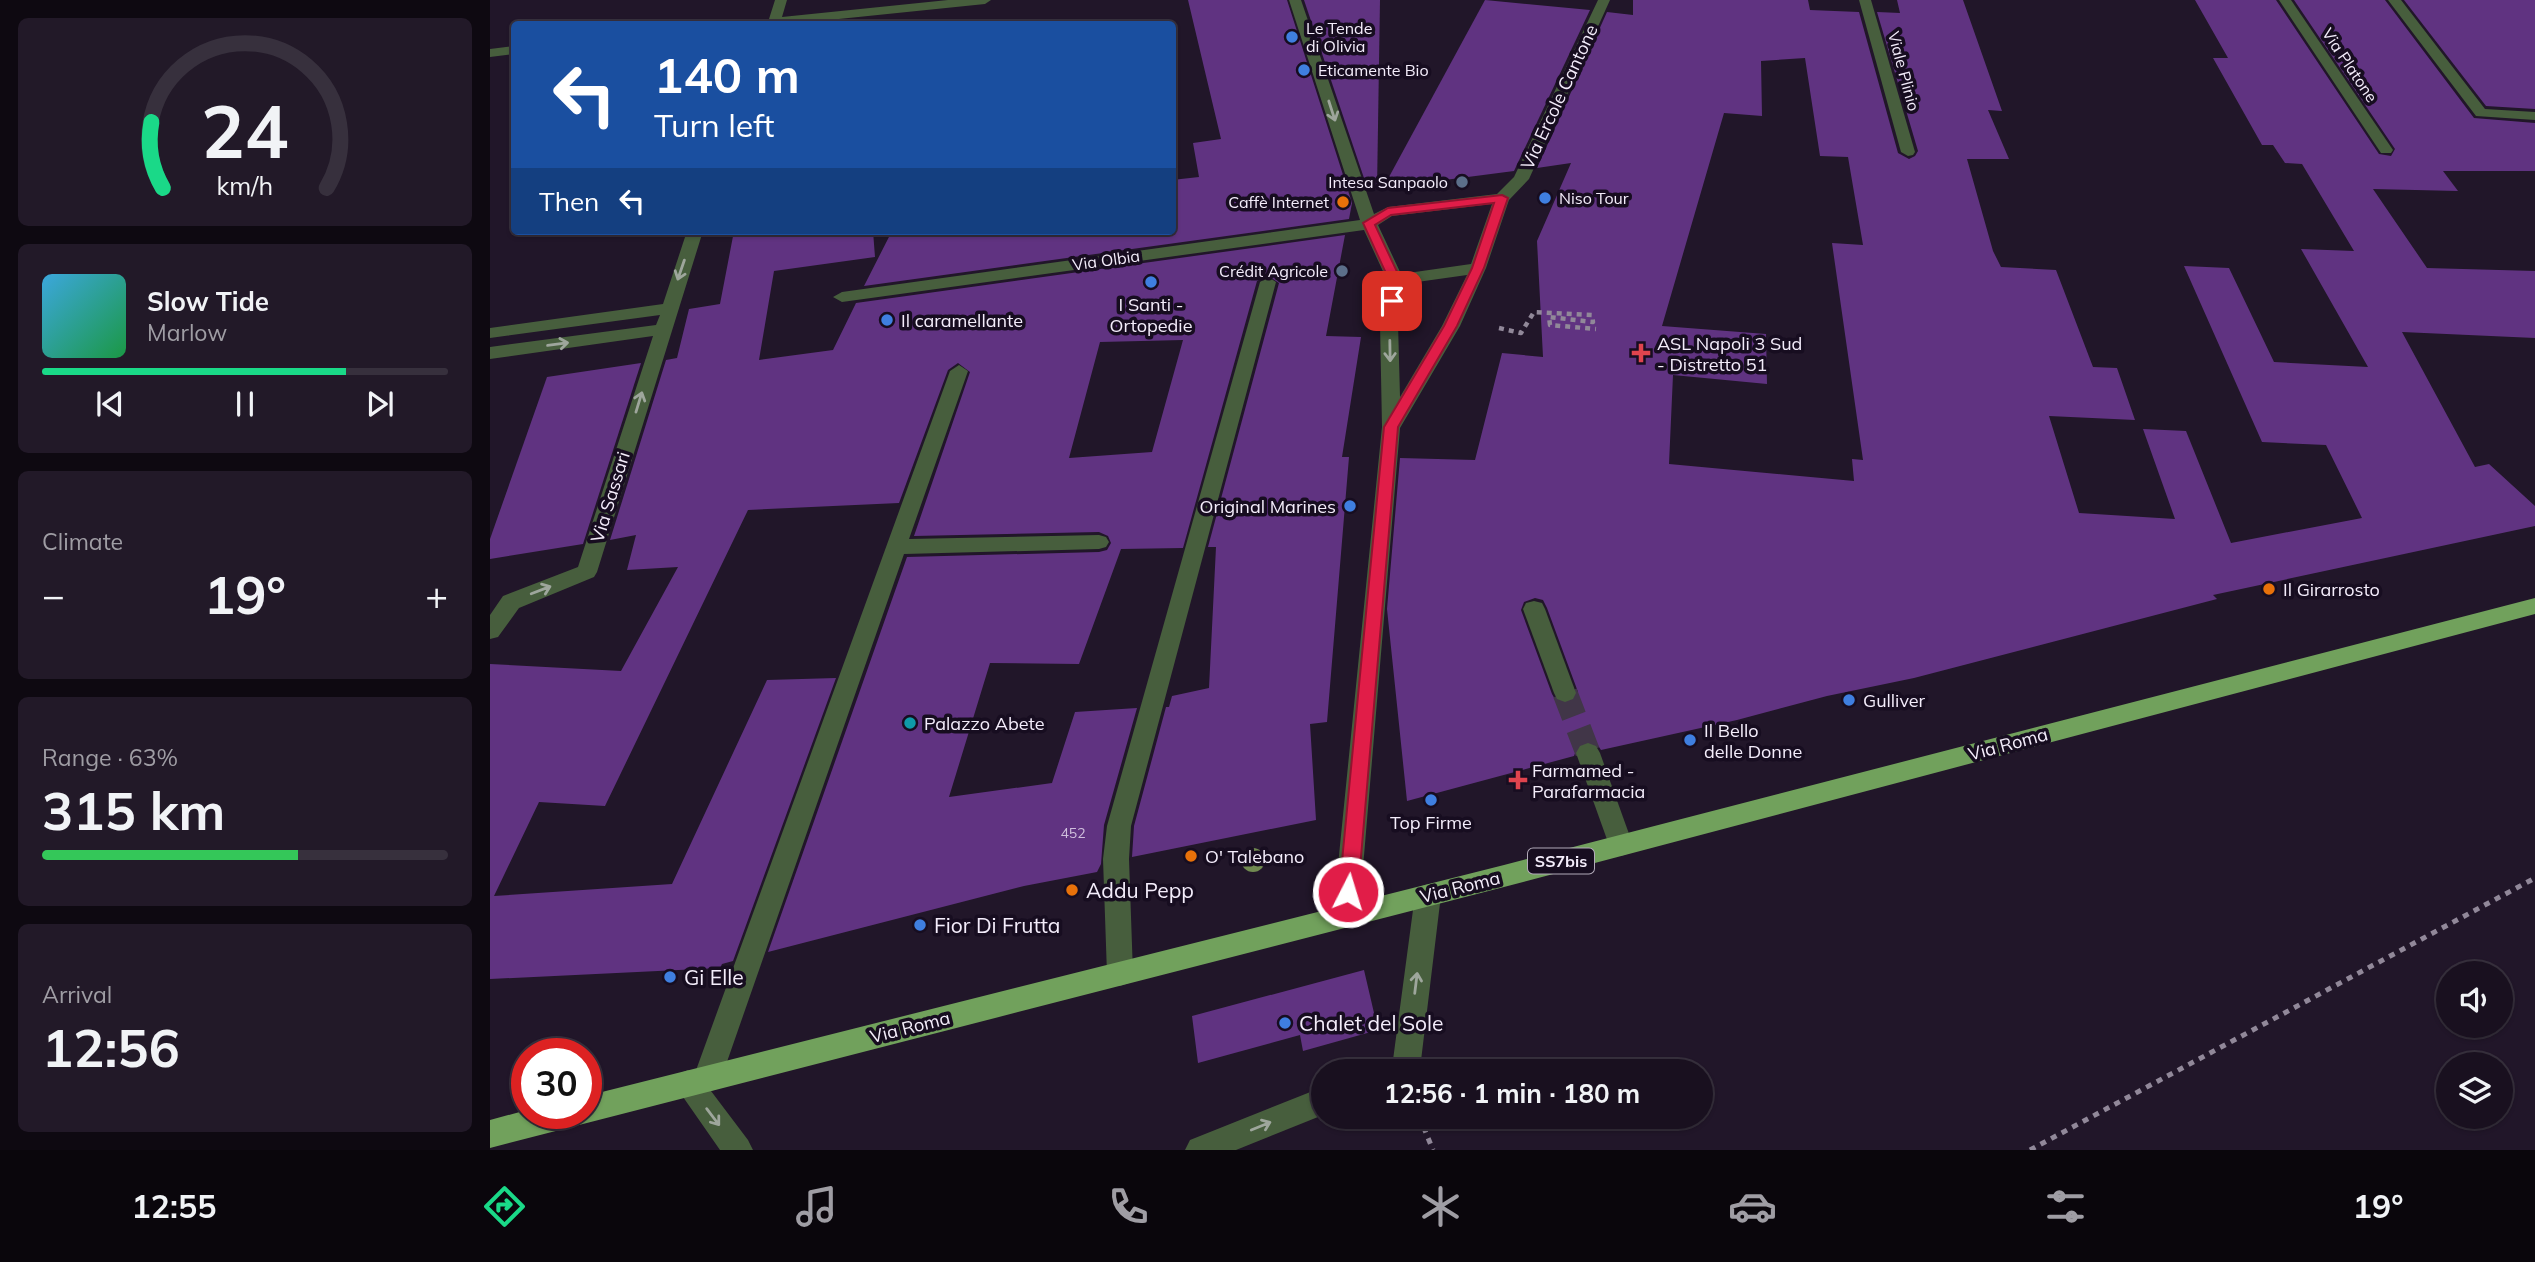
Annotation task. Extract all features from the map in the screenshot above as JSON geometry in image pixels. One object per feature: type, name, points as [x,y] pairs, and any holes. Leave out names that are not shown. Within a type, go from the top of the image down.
[{"type":"main road","name":"Via Roma","points":[[602,1106],[1621,845],[2535,606]]},
{"type":"main road","points":[[490,1134],[511,1129]]},
{"type":"street","points":[[776,21],[781,0]]},
{"type":"street","points":[[918,0],[934,6]]},
{"type":"street","points":[[802,21],[985,0]]},
{"type":"street","points":[[1295,0],[1369,223],[1395,280],[1389,323],[1391,427]]},
{"type":"street","name":"Via Ercole Cantone","points":[[1346,915],[1391,427],[1451,326],[1478,268],[1502,198],[1521,179],[1604,0]]},
{"type":"street","name":"Viale Plinio","points":[[1865,0],[1908,152]]},
{"type":"street","name":"Via Platone","points":[[2285,0],[2386,150]]},
{"type":"street","points":[[2393,0],[2481,113],[2535,116]]},
{"type":"street","points":[[490,53],[511,50]]},
{"type":"street","name":"Via Olbia","points":[[842,297],[1369,223],[1388,212],[1502,198]]},
{"type":"street","name":"Via Sassari","points":[[490,631],[511,602],[587,572],[667,309],[694,235]]},
{"type":"street","points":[[1395,280],[1478,268]]},
{"type":"street","points":[[1120,974],[1116,859],[1119,827],[1268,282]]},
{"type":"street","points":[[490,333],[667,309]]},
{"type":"street","points":[[490,353],[661,330]]},
{"type":"street","points":[[738,1150],[697,1081],[959,371]]},
{"type":"street","points":[[896,547],[1099,542]]},
{"type":"street","points":[[1534,609],[1565,693]]},
{"type":"street","points":[[1588,753],[1621,845]]},
{"type":"street","points":[[1407,1059],[1427,895]]},
{"type":"street","points":[[1199,1150],[1311,1106]]},
{"type":"path","points":[[1499,328],[1521,333],[1534,312],[1592,315],[1593,322],[1549,317],[1550,325],[1596,329]]},
{"type":"path","points":[[2030,1150],[2535,878]]},
{"type":"path","points":[[1424,1129],[1433,1150]]},
{"type":"building","points":[[1188,0],[1287,0],[1352,203],[1349,219],[864,286],[890,235],[1176,235],[1176,180],[1199,177],[1193,143],[1221,139]]},
{"type":"building","points":[[1304,0],[1380,0],[1377,189],[1368,190]]},
{"type":"building","points":[[1485,0],[1590,10],[1514,171],[1383,188]]},
{"type":"building","points":[[1633,0],[1808,0],[1810,10],[1859,12],[1898,153],[1909,159],[1918,151],[1877,12],[1900,13],[1897,0],[1963,0],[2002,111],[1988,110],[2009,159],[1967,159],[1993,251],[2001,267],[2056,270],[2093,367],[2117,368],[2135,420],[2049,416],[2079,513],[2175,519],[2143,429],[2186,431],[2231,543],[2362,518],[2326,445],[2262,442],[2184,266],[2229,268],[2274,362],[2368,367],[2301,249],[2354,251],[2302,164],[2285,163],[2273,145],[2262,145],[2213,58],[2228,58],[2195,0],[2276,0],[2379,154],[2391,156],[2395,149],[2294,0],[2385,0],[2474,118],[2535,123],[2535,171],[2443,171],[2458,191],[2373,189],[2427,268],[2535,271],[2535,338],[2402,332],[2475,467],[2489,464],[2535,506],[2535,526],[2213,595],[2217,599],[1914,678],[1827,696],[1737,720],[1601,750],[1597,744],[1587,741],[1578,745],[1574,756],[1407,801],[1387,609],[1400,458],[1475,460],[1502,353],[1543,357],[1537,241],[1571,163],[1537,168],[1607,12],[1633,15]],"holes":[[[1805,58],[1820,156],[1848,157],[1863,245],[1832,243],[1863,460],[1852,459],[1854,481],[1669,464],[1673,375],[1767,384],[1766,334],[1662,326],[1724,113],[1762,116],[1761,61]],[[1535,598],[1543,600],[1547,608],[1578,692],[1575,700],[1566,704],[1556,701],[1552,694],[1521,610],[1524,602]]]},
{"type":"building","points":[[2404,0],[2535,0],[2535,109],[2486,106]]},
{"type":"building","points":[[733,235],[873,235],[875,257],[774,271],[759,360],[833,350],[856,303],[1345,235],[1326,336],[1361,337],[1342,457],[1349,457],[1327,722],[1310,724],[1316,820],[1132,857],[1134,826],[1166,707],[1169,707],[1172,696],[1209,688],[1216,547],[1208,547],[1279,283],[1267,275],[1257,281],[1183,548],[1121,549],[1079,664],[990,663],[949,797],[1052,783],[1075,712],[1137,708],[1104,825],[1101,864],[1097,872],[1024,886],[768,952],[907,557],[1099,552],[1107,550],[1111,543],[1108,536],[1099,532],[914,536],[970,372],[958,363],[948,370],[899,503],[748,510],[605,806],[539,802],[494,896],[672,884],[767,680],[836,678],[733,961],[722,964],[720,968],[490,979],[490,664],[621,671],[678,567],[627,570],[636,535],[610,540],[666,360],[677,358],[689,309],[720,304]],"holes":[[[1183,340],[1152,452],[1069,458],[1100,342]]]},
{"type":"building","points":[[641,363],[583,544],[490,559],[490,539],[547,377]]},
{"type":"building","name":"Chalet del Sole","points":[[1364,970],[1378,1030],[1303,1051],[1300,1035],[1198,1063],[1192,1016]]},
{"type":"tunnel","points":[[1565,693],[1588,753]]},
{"type":"place","name":"Le Tende di Olivia","points":[[1292,37]]},
{"type":"place","name":"Eticamente Bio","points":[[1304,70]]},
{"type":"place","name":"Intesa Sanpaolo","points":[[1462,182]]},
{"type":"place","name":"Niso Tour","points":[[1545,198]]},
{"type":"place","name":"Caffè Internet","points":[[1343,202]]},
{"type":"place","name":"Crédit Agricole","points":[[1342,271]]},
{"type":"place","name":"I Santi - Ortopedie","points":[[1151,282]]},
{"type":"place","name":"Il caramellante","points":[[887,320]]},
{"type":"place","name":"ASL Napoli 3 Sud - Distretto 51","points":[[1641,353]]},
{"type":"place","name":"Original Marines","points":[[1350,506]]},
{"type":"place","name":"Il Girarrosto","points":[[2269,589]]},
{"type":"place","name":"Gulliver","points":[[1849,700]]},
{"type":"place","name":"Palazzo Abete","points":[[910,723]]},
{"type":"place","name":"Il Bello delle Donne","points":[[1690,740]]},
{"type":"place","name":"Farmamed - Parafarmacia","points":[[1518,780]]},
{"type":"place","name":"Top Firme","points":[[1431,800]]},
{"type":"place","name":"O' Talebano","points":[[1191,856]]},
{"type":"place","name":"Addu Pepp","points":[[1072,890]]},
{"type":"place","name":"Fior Di Frutta","points":[[920,925]]},
{"type":"place","name":"Gi Elle","points":[[670,977]]},
{"type":"place","name":"Chalet del Sole","points":[[1285,1023]]},
{"type":"route","points":[[1348,892],[1391,427],[1451,326],[1478,268],[1502,198],[1388,212],[1369,223],[1395,280],[1392,301]]}]
